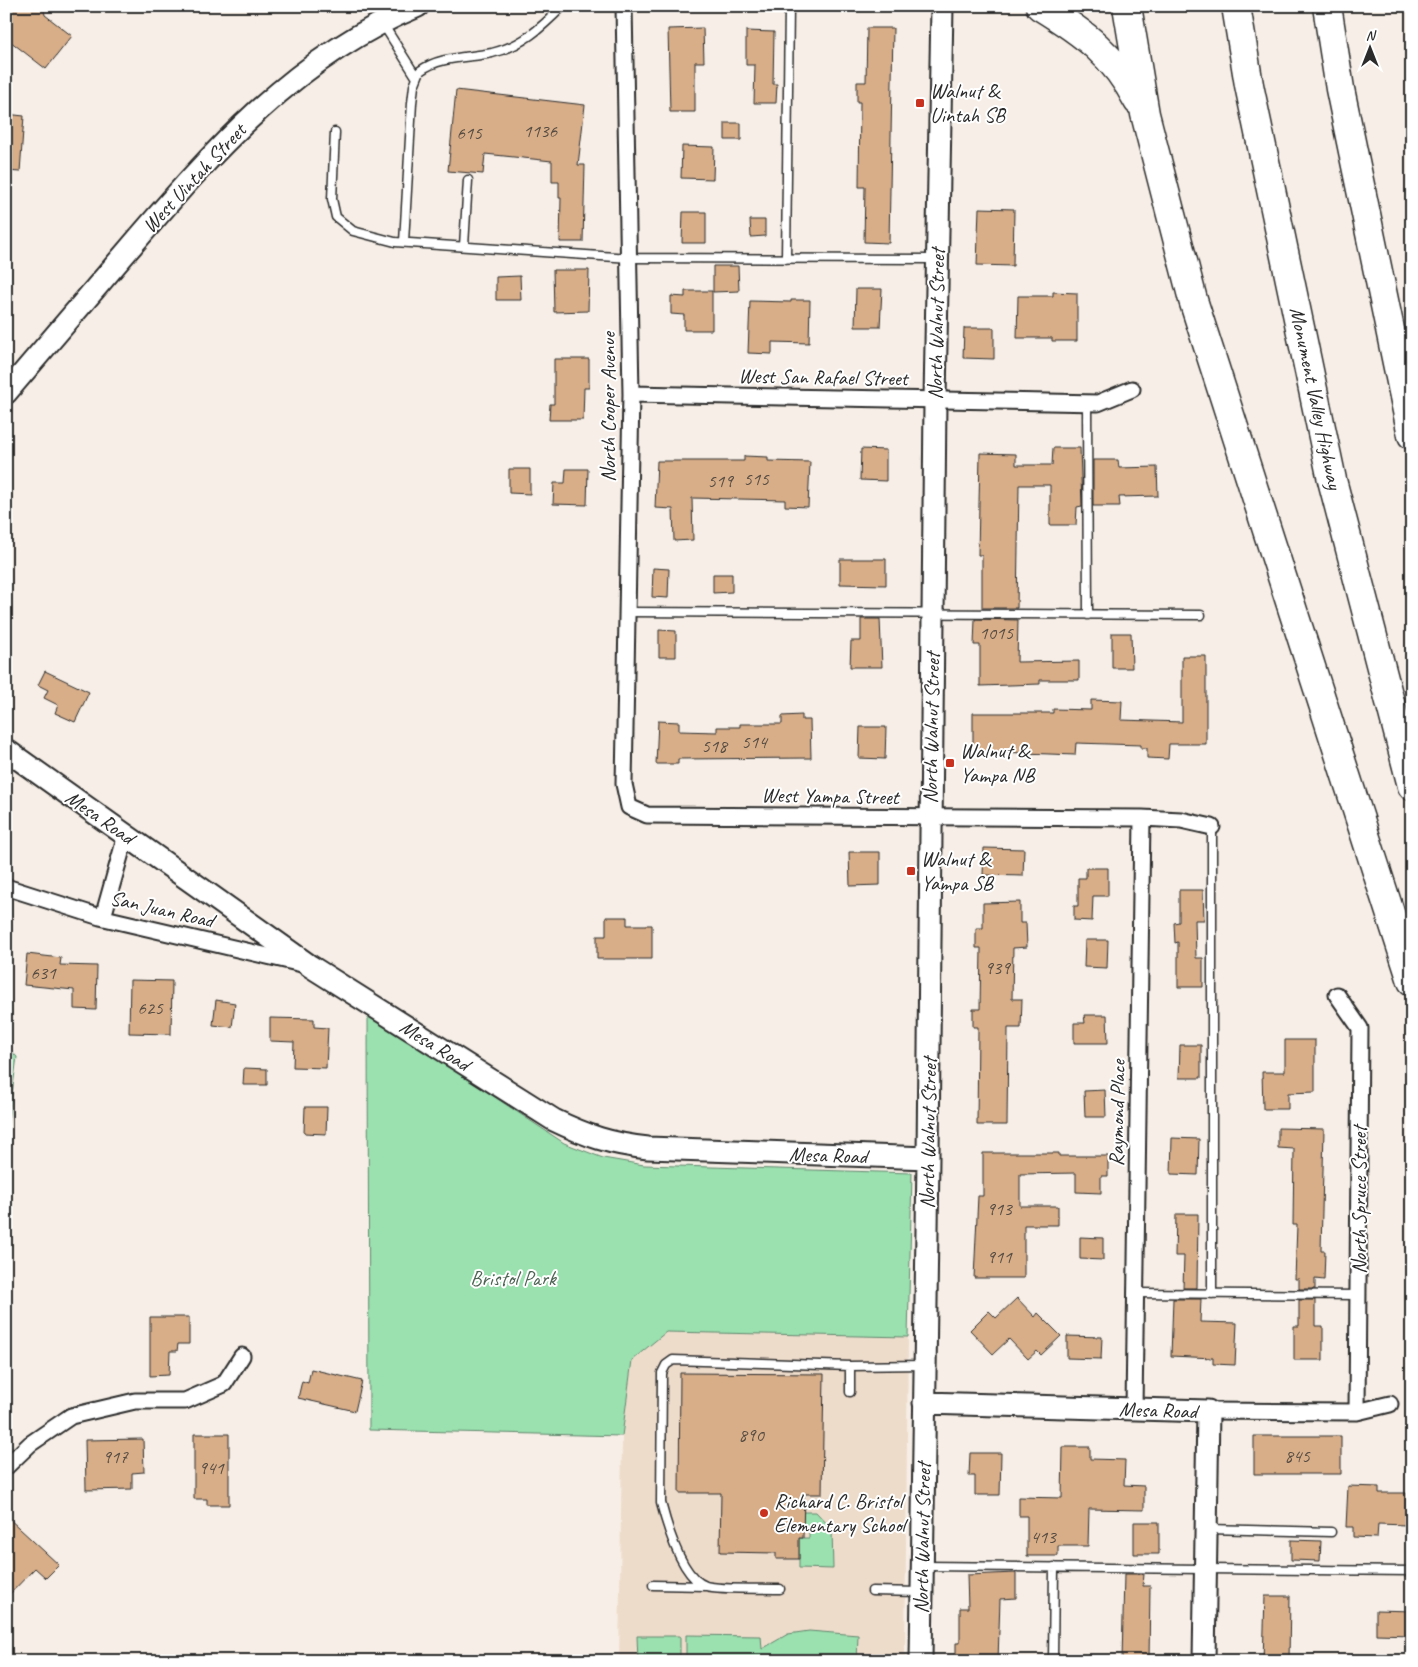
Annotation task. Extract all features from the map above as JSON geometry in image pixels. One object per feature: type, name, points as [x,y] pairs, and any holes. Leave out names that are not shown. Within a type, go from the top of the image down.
[{"type":"highway","points":[[1040,6],[1092,40],[1126,78],[1145,114]]},
{"type":"highway","points":[[1127,6],[1145,114],[1193,300],[1412,981]]},
{"type":"highway","name":"Monument Valley Highway","points":[[1236,6],[1249,85],[1332,480],[1412,786]]},
{"type":"highway","points":[[1327,6],[1340,89],[1412,435]]},
{"type":"main road","name":"West Uintah Street","points":[[6,393],[170,201],[256,110],[294,78],[382,22],[418,6]]},
{"type":"main road","name":"North Walnut Street","points":[[921,1661],[935,400],[942,6]]},
{"type":"main road","name":"Mesa Road","points":[[6,750],[310,966],[554,1120],[586,1136],[614,1144],[648,1148],[928,1158]]},
{"type":"main road","name":"Mesa Road","points":[[924,1403],[1208,1411]]},
{"type":"main road","points":[[1204,1661],[1208,1411]]},
{"type":"street","name":"North Cooper Avenue","points":[[624,6],[631,394],[624,784],[629,807]]},
{"type":"street","name":"West San Rafael Street","points":[[631,394],[1098,403],[1132,389]]},
{"type":"street","name":"West Yampa Street","points":[[629,807],[647,815],[1142,818],[1182,820],[1212,827]]},
{"type":"street","name":"Raymond Place","points":[[1134,1409],[1142,818]]},
{"type":"street","points":[[102,917],[126,835]]},
{"type":"street","name":"San Juan Road","points":[[6,887],[102,917],[310,966]]},
{"type":"street","name":"North Spruce Street","points":[[1337,995],[1360,1028],[1357,1412]]},
{"type":"street","points":[[6,1466],[30,1444],[71,1416],[135,1401],[185,1401],[224,1384],[242,1356]]},
{"type":"street","name":"Mesa Road","points":[[1208,1411],[1357,1412],[1390,1404]]},
{"type":"lane","points":[[404,242],[412,103],[420,71],[440,61],[492,53],[513,46],[532,36],[562,6]]},
{"type":"lane","points":[[786,259],[789,6]]},
{"type":"lane","points":[[382,22],[417,78]]},
{"type":"lane","points":[[335,132],[332,199],[336,217],[353,231],[404,242],[630,258],[937,259]]},
{"type":"lane","points":[[464,246],[468,180]]},
{"type":"lane","points":[[1087,403],[1088,615]]},
{"type":"lane","points":[[627,612],[1201,615]]},
{"type":"lane","points":[[1212,827],[1212,1294]]},
{"type":"lane","points":[[1136,1293],[1359,1295]]},
{"type":"lane","points":[[706,1586],[692,1575],[681,1560],[666,1524],[661,1504],[662,1373],[666,1365],[673,1360],[682,1360],[850,1366],[924,1365]]},
{"type":"lane","points":[[850,1366],[850,1392]]},
{"type":"lane","points":[[1206,1529],[1331,1532]]},
{"type":"lane","points":[[922,1566],[1412,1571]]},
{"type":"lane","points":[[1053,1661],[1054,1567]]},
{"type":"lane","points":[[653,1585],[780,1588]]},
{"type":"lane","points":[[872,1591],[922,1592]]},
{"type":"shaded area","name":"Richard C. Bristol Elementary School","points":[[666,1332],[908,1337],[905,1661],[619,1661],[622,1436],[632,1360]]},
{"type":"green space","name":"Bristol Park","points":[[368,1013],[564,1143],[603,1158],[644,1165],[912,1173],[908,1337],[666,1332],[632,1360],[622,1436],[369,1430]]},
{"type":"green space","points":[[6,1045],[17,1057],[6,1137]]},
{"type":"green space","points":[[803,1512],[816,1512],[832,1529],[833,1569],[799,1568],[799,1538],[809,1538],[809,1527],[803,1527]]},
{"type":"green space","points":[[809,1631],[858,1635],[857,1661],[686,1661],[686,1635],[761,1636],[762,1649],[788,1634]]},
{"type":"green space","points":[[637,1636],[680,1636],[680,1661],[638,1661]]},
{"type":"building","points":[[13,6],[43,6],[45,15],[72,36],[46,69],[6,38],[6,14]]},
{"type":"building","points":[[703,28],[704,62],[695,62],[695,112],[670,112],[668,29]]},
{"type":"building","points":[[867,28],[893,28],[889,243],[864,242],[865,187],[859,187],[860,102],[857,102],[857,82],[866,82]]},
{"type":"building","points":[[746,31],[774,32],[773,84],[777,84],[776,103],[754,103],[755,65],[746,65]]},
{"type":"building","points":[[456,90],[585,105],[578,165],[585,165],[583,242],[560,242],[561,198],[559,198],[559,182],[552,182],[552,161],[485,154],[483,174],[448,171]]},
{"type":"building","points":[[6,114],[24,116],[20,172],[6,171]]},
{"type":"building","points":[[725,123],[741,123],[741,140],[725,140]]},
{"type":"building","points":[[682,146],[714,147],[713,179],[681,178]]},
{"type":"building","points":[[979,208],[1014,209],[1013,266],[977,265]]},
{"type":"building","points":[[683,212],[706,212],[706,243],[682,243]]},
{"type":"building","points":[[750,220],[765,220],[765,236],[751,237]]},
{"type":"building","points":[[713,266],[738,266],[739,291],[713,292]]},
{"type":"building","points":[[553,270],[589,270],[588,311],[554,312]]},
{"type":"building","points":[[520,276],[521,300],[496,300],[496,277]]},
{"type":"building","points":[[856,289],[882,289],[880,327],[855,327]]},
{"type":"building","points":[[685,291],[712,291],[712,330],[684,330],[684,315],[671,314],[671,296],[685,297]]},
{"type":"building","points":[[1053,292],[1077,293],[1077,341],[1052,341],[1052,338],[1017,338],[1018,296],[1053,296]]},
{"type":"building","points":[[791,300],[810,300],[809,343],[772,342],[772,354],[748,353],[750,301],[791,302]]},
{"type":"building","points":[[964,328],[994,328],[994,359],[963,358]]},
{"type":"building","points":[[554,359],[589,359],[589,388],[584,388],[583,420],[549,420],[550,404],[554,404]]},
{"type":"building","points":[[1053,448],[1080,448],[1082,506],[1077,507],[1076,525],[1050,525],[1050,485],[1019,485],[1017,608],[982,608],[982,555],[978,555],[980,453],[1016,454],[1016,465],[1052,465]]},
{"type":"building","points":[[861,449],[886,450],[886,481],[860,480]]},
{"type":"building","points":[[744,456],[768,457],[768,461],[810,462],[808,507],[785,506],[785,500],[692,498],[693,540],[674,541],[673,509],[655,508],[657,461],[744,461]]},
{"type":"building","points":[[1093,460],[1118,460],[1119,468],[1157,467],[1158,496],[1119,497],[1120,506],[1093,506]]},
{"type":"building","points":[[509,469],[530,469],[530,494],[509,493]]},
{"type":"building","points":[[566,469],[588,469],[587,505],[553,504],[554,483],[565,483]]},
{"type":"building","points":[[840,559],[886,559],[886,585],[840,584]]},
{"type":"building","points":[[653,568],[669,569],[668,598],[652,597]]},
{"type":"building","points":[[713,574],[732,574],[732,592],[713,593]]},
{"type":"building","points":[[861,619],[880,619],[882,667],[850,667],[851,641],[861,641]]},
{"type":"building","points":[[975,619],[1018,620],[1017,662],[1079,661],[1079,680],[1040,680],[1040,684],[980,686],[980,645],[974,645]]},
{"type":"building","points":[[659,630],[676,631],[676,657],[659,657]]},
{"type":"building","points":[[1112,633],[1131,633],[1132,668],[1112,668]]},
{"type":"building","points":[[1182,656],[1206,656],[1206,744],[1169,744],[1168,759],[1147,758],[1147,748],[1141,748],[1141,745],[1076,743],[1075,755],[973,751],[973,713],[1053,713],[1053,709],[1091,710],[1091,700],[1122,701],[1121,720],[1182,722]]},
{"type":"building","points":[[45,671],[89,692],[75,722],[55,713],[58,705],[44,698],[48,690],[38,685]]},
{"type":"building","points":[[802,715],[802,720],[810,720],[811,758],[678,759],[678,764],[656,764],[658,721],[679,722],[679,731],[717,732],[717,727],[740,727],[740,724],[782,724],[782,716]]},
{"type":"building","points":[[860,727],[886,727],[885,759],[859,758]]},
{"type":"building","points":[[984,848],[1024,849],[1023,876],[983,875]]},
{"type":"building","points":[[849,852],[880,852],[880,885],[850,886]]},
{"type":"building","points":[[1086,868],[1108,868],[1108,896],[1093,896],[1092,921],[1074,920],[1074,906],[1078,906],[1078,878],[1086,878]]},
{"type":"building","points":[[1179,890],[1203,890],[1204,920],[1195,920],[1196,958],[1203,958],[1203,987],[1178,987],[1178,942],[1175,943],[1174,923],[1179,922]]},
{"type":"building","points":[[1020,902],[1020,923],[1026,923],[1027,947],[1013,948],[1012,999],[1022,999],[1021,1028],[1008,1028],[1007,1125],[977,1125],[978,1027],[973,1027],[973,1009],[980,1009],[981,948],[976,948],[976,928],[983,928],[983,903]]},
{"type":"building","points":[[606,917],[627,917],[627,925],[652,925],[652,959],[597,959],[597,936],[606,936]]},
{"type":"building","points":[[1085,940],[1108,940],[1107,968],[1084,967]]},
{"type":"building","points":[[27,954],[61,958],[60,965],[97,966],[96,1010],[74,1009],[74,990],[24,985]]},
{"type":"building","points":[[130,980],[172,981],[171,1034],[129,1033]]},
{"type":"building","points":[[216,1000],[235,1003],[232,1027],[213,1025]]},
{"type":"building","points":[[1084,1015],[1107,1015],[1108,1043],[1074,1043],[1074,1023],[1085,1023]]},
{"type":"building","points":[[270,1018],[314,1019],[314,1027],[328,1028],[326,1068],[293,1067],[294,1042],[270,1041]]},
{"type":"building","points":[[1285,1040],[1315,1040],[1315,1092],[1288,1093],[1288,1109],[1263,1109],[1262,1072],[1285,1072]]},
{"type":"building","points":[[1180,1045],[1201,1045],[1201,1078],[1179,1078]]},
{"type":"building","points":[[244,1068],[267,1069],[267,1085],[243,1085]]},
{"type":"building","points":[[1105,1090],[1106,1117],[1085,1117],[1084,1091]]},
{"type":"building","points":[[305,1107],[327,1107],[326,1134],[304,1133]]},
{"type":"building","points":[[1278,1128],[1324,1129],[1321,1251],[1325,1251],[1324,1280],[1315,1279],[1315,1289],[1299,1289],[1299,1279],[1295,1279],[1297,1225],[1293,1225],[1294,1149],[1278,1148]]},
{"type":"building","points":[[1172,1138],[1199,1139],[1198,1175],[1171,1174]]},
{"type":"building","points":[[983,1153],[1059,1153],[1059,1156],[1108,1156],[1108,1176],[1101,1176],[1101,1193],[1076,1192],[1076,1173],[1020,1174],[1020,1206],[1058,1206],[1058,1225],[1024,1225],[1024,1278],[974,1278],[978,1196],[983,1196]]},
{"type":"building","points":[[1176,1214],[1198,1214],[1197,1288],[1183,1288],[1184,1256],[1175,1256]]},
{"type":"building","points":[[1080,1237],[1103,1238],[1103,1260],[1080,1259]]},
{"type":"building","points":[[1017,1298],[1035,1317],[1038,1313],[1061,1336],[1041,1355],[1037,1351],[1028,1359],[1009,1339],[993,1354],[970,1330],[989,1311],[996,1318]]},
{"type":"building","points":[[1173,1299],[1201,1299],[1200,1322],[1237,1323],[1235,1365],[1213,1364],[1213,1358],[1171,1356]]},
{"type":"building","points":[[1299,1300],[1315,1300],[1315,1326],[1323,1326],[1323,1360],[1294,1360],[1294,1326],[1299,1326]]},
{"type":"building","points":[[150,1317],[189,1317],[189,1344],[178,1344],[177,1351],[170,1351],[169,1375],[150,1376]]},
{"type":"building","points":[[1067,1336],[1102,1337],[1101,1359],[1067,1358]]},
{"type":"building","points":[[311,1369],[362,1381],[355,1411],[298,1398],[302,1381],[308,1383]]},
{"type":"building","name":"Richard C. Bristol Elementary School","points":[[680,1373],[824,1374],[822,1494],[804,1494],[803,1538],[799,1538],[799,1559],[776,1559],[776,1553],[720,1552],[721,1493],[679,1493]]},
{"type":"building","points":[[194,1434],[229,1434],[229,1505],[207,1505],[207,1499],[194,1499]]},
{"type":"building","points":[[1254,1436],[1341,1436],[1341,1474],[1254,1474]]},
{"type":"building","points":[[143,1439],[144,1472],[132,1473],[132,1489],[86,1490],[85,1440]]},
{"type":"building","points":[[1063,1447],[1090,1447],[1090,1459],[1125,1460],[1124,1485],[1144,1486],[1144,1510],[1089,1509],[1088,1546],[1058,1546],[1058,1556],[1027,1556],[1027,1516],[1019,1516],[1019,1497],[1062,1498]]},
{"type":"building","points":[[970,1453],[1001,1453],[1000,1495],[975,1495],[975,1476],[969,1476]]},
{"type":"building","points":[[1348,1486],[1379,1487],[1379,1493],[1406,1493],[1406,1525],[1378,1524],[1377,1538],[1353,1537],[1353,1527],[1346,1527]]},
{"type":"building","points":[[6,1516],[59,1565],[46,1578],[35,1568],[6,1598]]},
{"type":"building","points":[[1134,1522],[1159,1522],[1159,1554],[1134,1554]]},
{"type":"building","points":[[1291,1540],[1321,1541],[1320,1561],[1291,1560]]},
{"type":"building","points":[[1016,1573],[1016,1598],[1000,1599],[998,1661],[956,1661],[956,1643],[960,1643],[960,1608],[968,1608],[967,1575]]},
{"type":"building","points":[[1124,1574],[1144,1574],[1143,1586],[1150,1586],[1149,1661],[1122,1661]]},
{"type":"building","points":[[1265,1596],[1290,1596],[1289,1661],[1263,1661]]},
{"type":"building","points":[[1376,1610],[1412,1611],[1412,1635],[1376,1634]]},
{"type":"place","name":"Walnut & Uintah SB","points":[[920,103]]},
{"type":"place","name":"Walnut & Yampa NB","points":[[950,763]]},
{"type":"place","name":"Walnut & Yampa SB","points":[[911,871]]},
{"type":"place","name":"Richard C. Bristol Elementary School","points":[[764,1513]]}]
